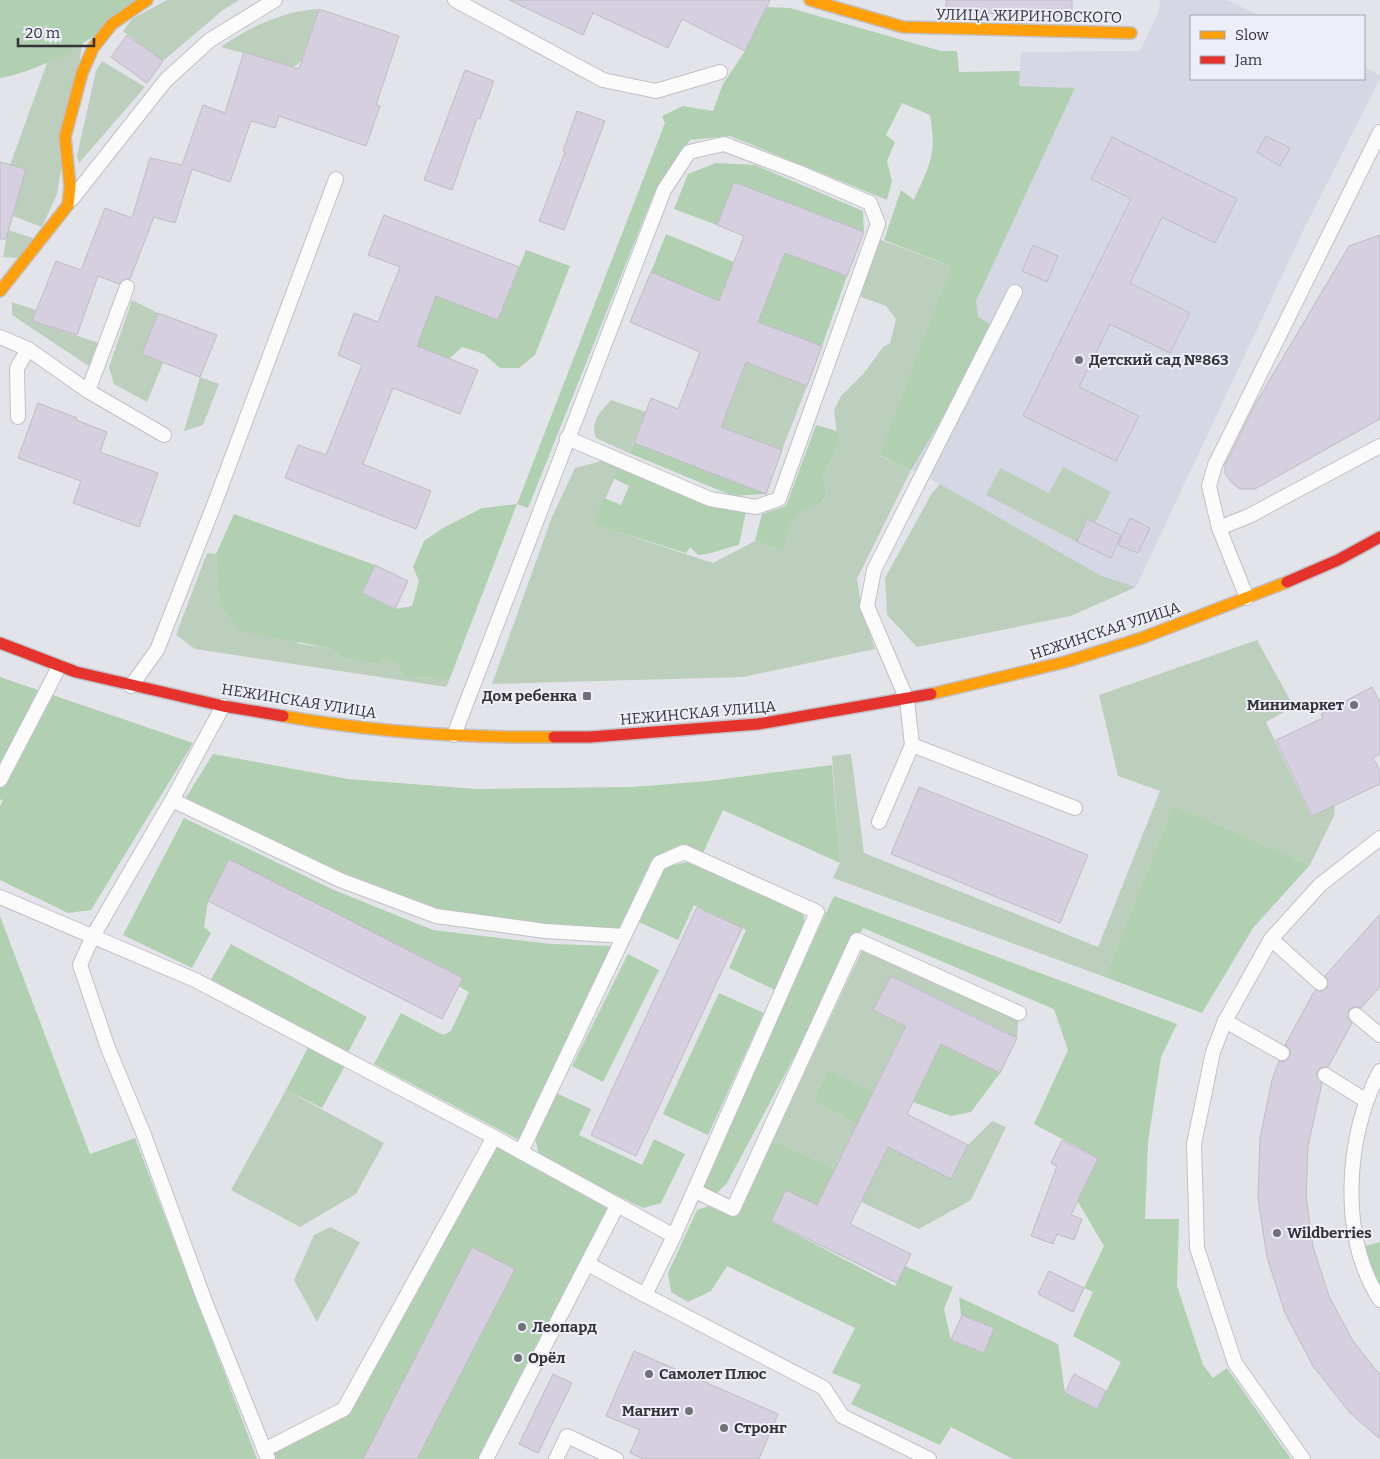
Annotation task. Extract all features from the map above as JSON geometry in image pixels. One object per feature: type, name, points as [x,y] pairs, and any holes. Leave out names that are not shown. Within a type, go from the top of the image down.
[{"type":"street","points":[[0,291],[68,205],[70,186],[65,137],[82,73],[93,48],[112,24],[147,0]]},
{"type":"street","name":"УЛИЦА ЖИРИНОВСКОГО","points":[[810,0],[903,28],[1131,33]]},
{"type":"street","name":"НЕЖИНСКАЯ УЛИЦА","points":[[0,643],[59,667],[131,686],[224,706],[321,723],[496,738],[610,736],[758,724],[907,700],[1065,662],[1142,638],[1247,598],[1338,560],[1380,537]]},
{"type":"lane","points":[[68,205],[166,80],[210,40],[275,0]]},
{"type":"lane","points":[[455,0],[603,80],[656,92],[720,72]]},
{"type":"lane","points":[[1247,598],[1219,528],[1209,486],[1215,465],[1380,132]]},
{"type":"lane","points":[[454,735],[567,438],[664,190],[689,152],[724,144],[798,172],[870,203],[878,224],[779,499],[756,507],[710,499],[567,438]]},
{"type":"lane","points":[[131,686],[157,650],[336,179]]},
{"type":"lane","points":[[88,391],[127,287]]},
{"type":"lane","points":[[879,822],[912,746],[907,700],[867,606],[874,570],[1015,292]]},
{"type":"lane","points":[[0,337],[28,349],[88,391],[164,435]]},
{"type":"lane","points":[[18,417],[17,368],[28,349]]},
{"type":"lane","points":[[1219,528],[1249,516],[1380,446]]},
{"type":"lane","points":[[0,780],[59,667]]},
{"type":"lane","points":[[224,706],[93,936],[80,966],[105,1040],[144,1134],[204,1299],[266,1454],[344,1409],[494,1137]]},
{"type":"lane","points":[[912,746],[1075,808]]},
{"type":"lane","points":[[172,800],[340,880],[436,916],[545,931],[624,936]]},
{"type":"lane","points":[[1302,1459],[1235,1363],[1198,1248],[1194,1144],[1213,1052],[1225,1021],[1271,939],[1320,885],[1380,838]]},
{"type":"lane","points":[[521,1152],[659,863],[684,852],[817,912],[695,1190],[645,1295]]},
{"type":"lane","points":[[0,897],[195,980],[494,1137],[674,1236]]},
{"type":"lane","points":[[1271,939],[1320,983]]},
{"type":"lane","points":[[695,1190],[733,1209],[857,940],[1019,1013]]},
{"type":"lane","points":[[1356,1016],[1380,1035]]},
{"type":"lane","points":[[1225,1021],[1282,1053]]},
{"type":"lane","points":[[1380,1071],[1366,1100],[1350,1180],[1358,1248],[1371,1286],[1380,1300]]},
{"type":"lane","points":[[1325,1075],[1366,1100]]},
{"type":"lane","points":[[486,1459],[617,1206]]},
{"type":"lane","points":[[588,1264],[824,1388],[842,1416],[929,1459]]},
{"type":"lane","points":[[556,1459],[567,1436],[616,1459]]},
{"type":"shaded area","name":"Детский сад №863","points":[[1160,0],[1226,0],[1259,15],[1190,15],[1190,80],[1365,80],[1365,68],[1380,75],[1380,79],[1304,229],[1136,587],[1102,576],[940,484],[880,455],[1019,86],[1021,52],[1140,51],[1159,11]]},
{"type":"green space","points":[[0,0],[149,0],[59,57],[20,73],[0,78]]},
{"type":"green space","points":[[167,0],[239,0],[223,10],[163,61],[123,31],[132,19]]},
{"type":"green space","points":[[766,7],[790,8],[941,51],[957,51],[959,72],[1020,71],[1019,86],[1075,88],[976,301],[978,317],[990,324],[986,345],[911,470],[880,455],[951,266],[884,240],[901,190],[914,200],[931,159],[933,140],[930,115],[902,103],[886,135],[895,142],[887,161],[892,181],[887,200],[730,136],[690,140],[653,196],[528,508],[517,504],[665,123],[662,116],[683,106],[713,111],[723,84],[745,51]]},
{"type":"green space","points":[[319,9],[301,61],[294,67],[221,47],[267,21],[306,10]]},
{"type":"green space","points":[[83,41],[57,194],[42,227],[13,216],[25,170],[10,165],[47,63]]},
{"type":"green space","points":[[102,61],[145,87],[79,163],[77,156],[96,71]]},
{"type":"green space","points":[[716,163],[755,165],[863,211],[864,232],[734,182],[717,225],[674,209],[688,174]]},
{"type":"green space","points":[[8,230],[33,238],[18,258],[3,257]]},
{"type":"green space","points":[[666,234],[734,262],[707,332],[651,272]]},
{"type":"green space","points":[[873,237],[951,266],[881,456],[911,470],[857,579],[861,605],[875,649],[743,677],[492,684],[552,517],[575,468],[598,462],[618,471],[594,524],[713,563],[755,541],[783,551],[788,532],[798,514],[823,502],[827,491],[823,478],[838,445],[834,410],[841,396],[864,373],[883,347],[890,343],[896,319],[886,306],[853,294]]},
{"type":"green space","points":[[526,250],[570,266],[535,355],[519,368],[500,368],[484,354],[462,347],[449,359],[417,346],[436,296],[498,320]]},
{"type":"green space","points":[[785,253],[847,276],[822,346],[758,322]]},
{"type":"green space","points":[[132,300],[158,313],[142,354],[163,363],[147,402],[114,384],[109,367]]},
{"type":"green space","points":[[12,302],[36,310],[32,321],[105,345],[95,370],[12,315]]},
{"type":"green space","points":[[746,362],[807,386],[782,450],[721,427]]},
{"type":"green space","points":[[200,377],[219,384],[203,425],[184,431]]},
{"type":"green space","points":[[611,400],[646,412],[629,453],[596,438],[594,432],[595,422]]},
{"type":"green space","points":[[816,425],[837,431],[838,445],[823,478],[827,491],[822,503],[798,514],[788,532],[783,551],[755,541],[762,514],[786,506]]},
{"type":"green space","points":[[634,443],[766,494],[733,496],[629,453]]},
{"type":"green space","points":[[609,456],[747,506],[739,545],[698,555],[690,547],[686,553],[593,524],[604,498],[621,505],[629,486],[613,478],[617,471],[598,462]]},
{"type":"green space","points":[[1063,467],[1111,492],[1095,523],[1087,519],[1077,542],[986,495],[1000,468],[1049,493]]},
{"type":"green space","points":[[940,484],[1102,576],[1136,587],[1071,616],[917,647],[887,615],[885,578],[932,493]]},
{"type":"green space","points":[[517,504],[450,678],[404,677],[397,664],[384,659],[375,664],[344,658],[329,648],[240,631],[219,603],[216,554],[234,514],[375,565],[362,593],[395,609],[412,606],[419,581],[413,567],[424,541],[443,528],[482,508]]},
{"type":"green space","points":[[207,553],[216,554],[219,603],[300,644],[329,648],[344,658],[375,664],[384,659],[397,664],[404,677],[450,678],[446,687],[195,649],[176,635]]},
{"type":"green space","points":[[1257,640],[1294,707],[1266,722],[1311,816],[1335,805],[1334,816],[1310,865],[1173,805],[1105,977],[833,878],[840,863],[832,756],[851,754],[864,853],[1098,947],[1160,791],[1118,776],[1099,695]]},
{"type":"green space","points":[[0,677],[193,743],[91,910],[68,913],[0,880],[0,806],[3,801],[0,799]]},
{"type":"green space","points":[[213,754],[348,779],[476,789],[632,787],[708,781],[832,765],[840,863],[723,810],[703,853],[682,844],[652,859],[618,931],[559,927],[439,913],[345,874],[185,799]]},
{"type":"green space","points":[[1173,805],[1310,865],[1253,928],[1202,1013],[1105,977]]},
{"type":"green space","points":[[184,818],[334,890],[433,930],[551,944],[613,946],[519,1140],[374,1064],[401,1013],[443,1035],[451,1031],[469,992],[229,860],[208,901],[204,927],[211,933],[192,968],[123,935]]},
{"type":"green space","points":[[687,862],[803,912],[805,928],[775,990],[729,968],[746,930],[694,905],[678,940],[639,922],[665,867]]},
{"type":"green space","points":[[834,896],[1177,1024],[1161,1057],[1148,1142],[1145,1219],[1179,1219],[1177,1286],[1203,1365],[1213,1378],[1227,1368],[1291,1459],[1013,1459],[951,1427],[940,1445],[851,1404],[861,1385],[832,1373],[855,1328],[727,1266],[711,1291],[688,1302],[671,1292],[668,1273],[697,1210],[715,1204],[736,1213],[773,1140],[835,1169],[827,1185],[835,1214],[786,1190],[771,1221],[895,1286],[905,1266],[953,1287],[944,1309],[951,1340],[983,1353],[994,1329],[961,1315],[959,1297],[1058,1344],[1065,1393],[1097,1409],[1121,1362],[1073,1336],[1093,1292],[1084,1288],[1104,1246],[1074,1195],[1087,1180],[1098,1158],[1034,1124],[1068,1050],[1054,1009],[863,928],[727,1183],[711,1199],[695,1191]]},
{"type":"green space","points":[[0,916],[90,1154],[135,1138],[257,1459],[0,1459]]},
{"type":"green space","points":[[231,944],[367,1017],[347,1054],[209,983]]},
{"type":"green space","points":[[865,944],[1019,1013],[1017,1038],[891,976],[874,1010],[922,1035],[897,1043],[873,1092],[829,1070],[813,1101],[857,1124],[835,1169],[773,1140]]},
{"type":"green space","points":[[628,954],[659,970],[603,1082],[572,1066]]},
{"type":"green space","points":[[719,993],[764,1013],[708,1135],[663,1114]]},
{"type":"green space","points":[[312,1040],[348,1060],[322,1108],[286,1090]]},
{"type":"green space","points":[[941,1044],[1000,1073],[971,1112],[951,1116],[913,1102]]},
{"type":"green space","points":[[829,1070],[873,1092],[857,1124],[813,1101]]},
{"type":"green space","points":[[286,1090],[384,1143],[356,1194],[300,1227],[231,1190]]},
{"type":"green space","points":[[556,1093],[591,1109],[579,1135],[642,1165],[654,1139],[685,1154],[661,1203],[643,1208],[539,1157],[535,1136]]},
{"type":"green space","points":[[992,1121],[1006,1127],[971,1200],[919,1229],[861,1202],[888,1147],[951,1179],[968,1145]]},
{"type":"green space","points":[[494,1137],[617,1206],[487,1459],[268,1459],[264,1450],[344,1409]]},
{"type":"green space","points":[[330,1227],[360,1242],[317,1322],[294,1280],[314,1235]]},
{"type":"green space","points":[[1380,1242],[1380,1300],[1358,1248]]},
{"type":"building","points":[[509,0],[770,0],[745,51],[682,19],[668,48],[593,13],[583,35]]},
{"type":"building","points":[[946,0],[1072,0],[1072,16],[946,12]]},
{"type":"building","points":[[319,9],[399,36],[376,105],[380,106],[366,146],[279,116],[275,128],[251,121],[230,182],[192,169],[175,223],[154,217],[130,279],[125,279],[119,284],[98,276],[77,335],[32,321],[56,261],[81,270],[105,208],[132,218],[150,158],[182,165],[203,105],[225,113],[244,52],[299,69]]},
{"type":"building","points":[[127,35],[163,61],[147,83],[111,57]]},
{"type":"building","points":[[465,70],[494,81],[480,119],[477,118],[452,190],[424,180]]},
{"type":"building","points":[[577,111],[605,121],[564,230],[539,221],[565,152],[563,151]]},
{"type":"building","points":[[1266,136],[1290,148],[1280,166],[1257,152]]},
{"type":"building","points":[[1112,137],[1237,199],[1215,243],[1162,217],[1130,283],[1190,313],[1170,353],[1110,324],[1079,387],[1139,416],[1116,461],[1023,416],[1131,199],[1091,179]]},
{"type":"building","points":[[0,162],[26,169],[6,239],[0,239]]},
{"type":"building","points":[[734,182],[864,232],[847,276],[785,253],[758,322],[822,346],[807,386],[746,362],[721,427],[782,450],[766,494],[634,443],[651,398],[678,409],[700,352],[630,322],[651,272],[719,301],[744,236],[717,225]]},
{"type":"building","points":[[384,215],[519,267],[498,320],[436,296],[417,346],[478,370],[460,414],[393,388],[363,464],[431,491],[416,529],[285,478],[298,445],[326,455],[362,365],[338,355],[354,313],[378,322],[400,267],[368,255]]},
{"type":"building","points":[[1380,235],[1380,419],[1255,489],[1240,489],[1231,482],[1225,473],[1225,465],[1256,403],[1349,246]]},
{"type":"building","points":[[1033,245],[1058,256],[1047,282],[1022,271]]},
{"type":"building","points":[[158,313],[217,335],[200,377],[142,354]]},
{"type":"building","points":[[38,403],[107,432],[100,452],[158,473],[139,527],[73,503],[81,481],[18,458]]},
{"type":"building","points":[[1130,518],[1150,528],[1138,553],[1118,545]]},
{"type":"building","points":[[1087,519],[1121,535],[1111,558],[1077,542]]},
{"type":"building","points":[[375,565],[408,581],[395,609],[362,593]]},
{"type":"building","points":[[1372,687],[1380,702],[1380,754],[1373,758],[1380,771],[1380,784],[1312,816],[1276,740],[1323,718],[1321,714]]},
{"type":"building","points":[[919,787],[1088,855],[1060,923],[891,854]]},
{"type":"building","points":[[229,859],[463,978],[442,1019],[208,901]]},
{"type":"building","points":[[697,907],[742,928],[636,1156],[591,1135]]},
{"type":"building","points":[[1380,914],[1380,987],[1361,1008],[1353,1007],[1349,1010],[1348,1018],[1352,1023],[1328,1067],[1320,1068],[1316,1074],[1322,1083],[1308,1146],[1306,1196],[1313,1247],[1329,1296],[1353,1341],[1380,1375],[1380,1439],[1350,1413],[1313,1366],[1285,1313],[1267,1257],[1258,1198],[1260,1138],[1272,1080],[1279,1061],[1286,1061],[1290,1057],[1290,1049],[1285,1045],[1315,990],[1322,991],[1327,988],[1328,981],[1325,976]]},
{"type":"building","points":[[891,976],[1017,1038],[1000,1073],[941,1044],[907,1114],[968,1145],[951,1179],[888,1147],[850,1224],[911,1254],[897,1283],[771,1221],[786,1190],[817,1205],[906,1026],[873,1010]]},
{"type":"building","points":[[1062,1140],[1098,1158],[1071,1215],[1082,1219],[1074,1240],[1057,1234],[1053,1244],[1031,1236],[1057,1166],[1051,1163]]},
{"type":"building","points":[[472,1247],[515,1269],[417,1459],[363,1459]]},
{"type":"building","points":[[1049,1271],[1084,1288],[1073,1312],[1038,1294]]},
{"type":"building","points":[[962,1315],[994,1328],[984,1353],[951,1340]]},
{"type":"building","points":[[634,1351],[778,1414],[759,1459],[643,1459],[630,1453],[640,1430],[606,1416]]},
{"type":"building","points":[[553,1374],[572,1383],[538,1453],[519,1444]]},
{"type":"building","points":[[1074,1374],[1106,1391],[1097,1409],[1065,1393]]},
{"type":"traffic: slow","points":[[0,291],[68,205],[70,186],[65,137],[82,73],[93,48],[112,24],[147,0]]},
{"type":"traffic: slow","points":[[810,0],[903,27],[1131,33]]},
{"type":"traffic: slow","points":[[931,694],[1065,662],[1142,638],[1287,582]]},
{"type":"traffic: slow","points":[[283,716],[317,722],[418,733],[554,737]]},
{"type":"traffic: jam","points":[[1287,582],[1338,560],[1380,537]]},
{"type":"traffic: jam","points":[[0,643],[76,672],[223,706],[283,716]]},
{"type":"traffic: jam","points":[[554,737],[590,737],[758,724],[931,694]]},
{"type":"place","name":"Детский сад №863","points":[[1079,360]]},
{"type":"place","name":"Дом ребенка","points":[[587,696]]},
{"type":"place","name":"Минимаркет","points":[[1354,705]]},
{"type":"place","name":"Wildberries","points":[[1277,1233]]},
{"type":"place","name":"Леопард","points":[[522,1327]]},
{"type":"place","name":"Орёл","points":[[518,1358]]},
{"type":"place","name":"Самолет Плюс","points":[[649,1374]]},
{"type":"place","name":"Магнит","points":[[689,1411]]},
{"type":"place","name":"Стронг","points":[[724,1428]]}]
